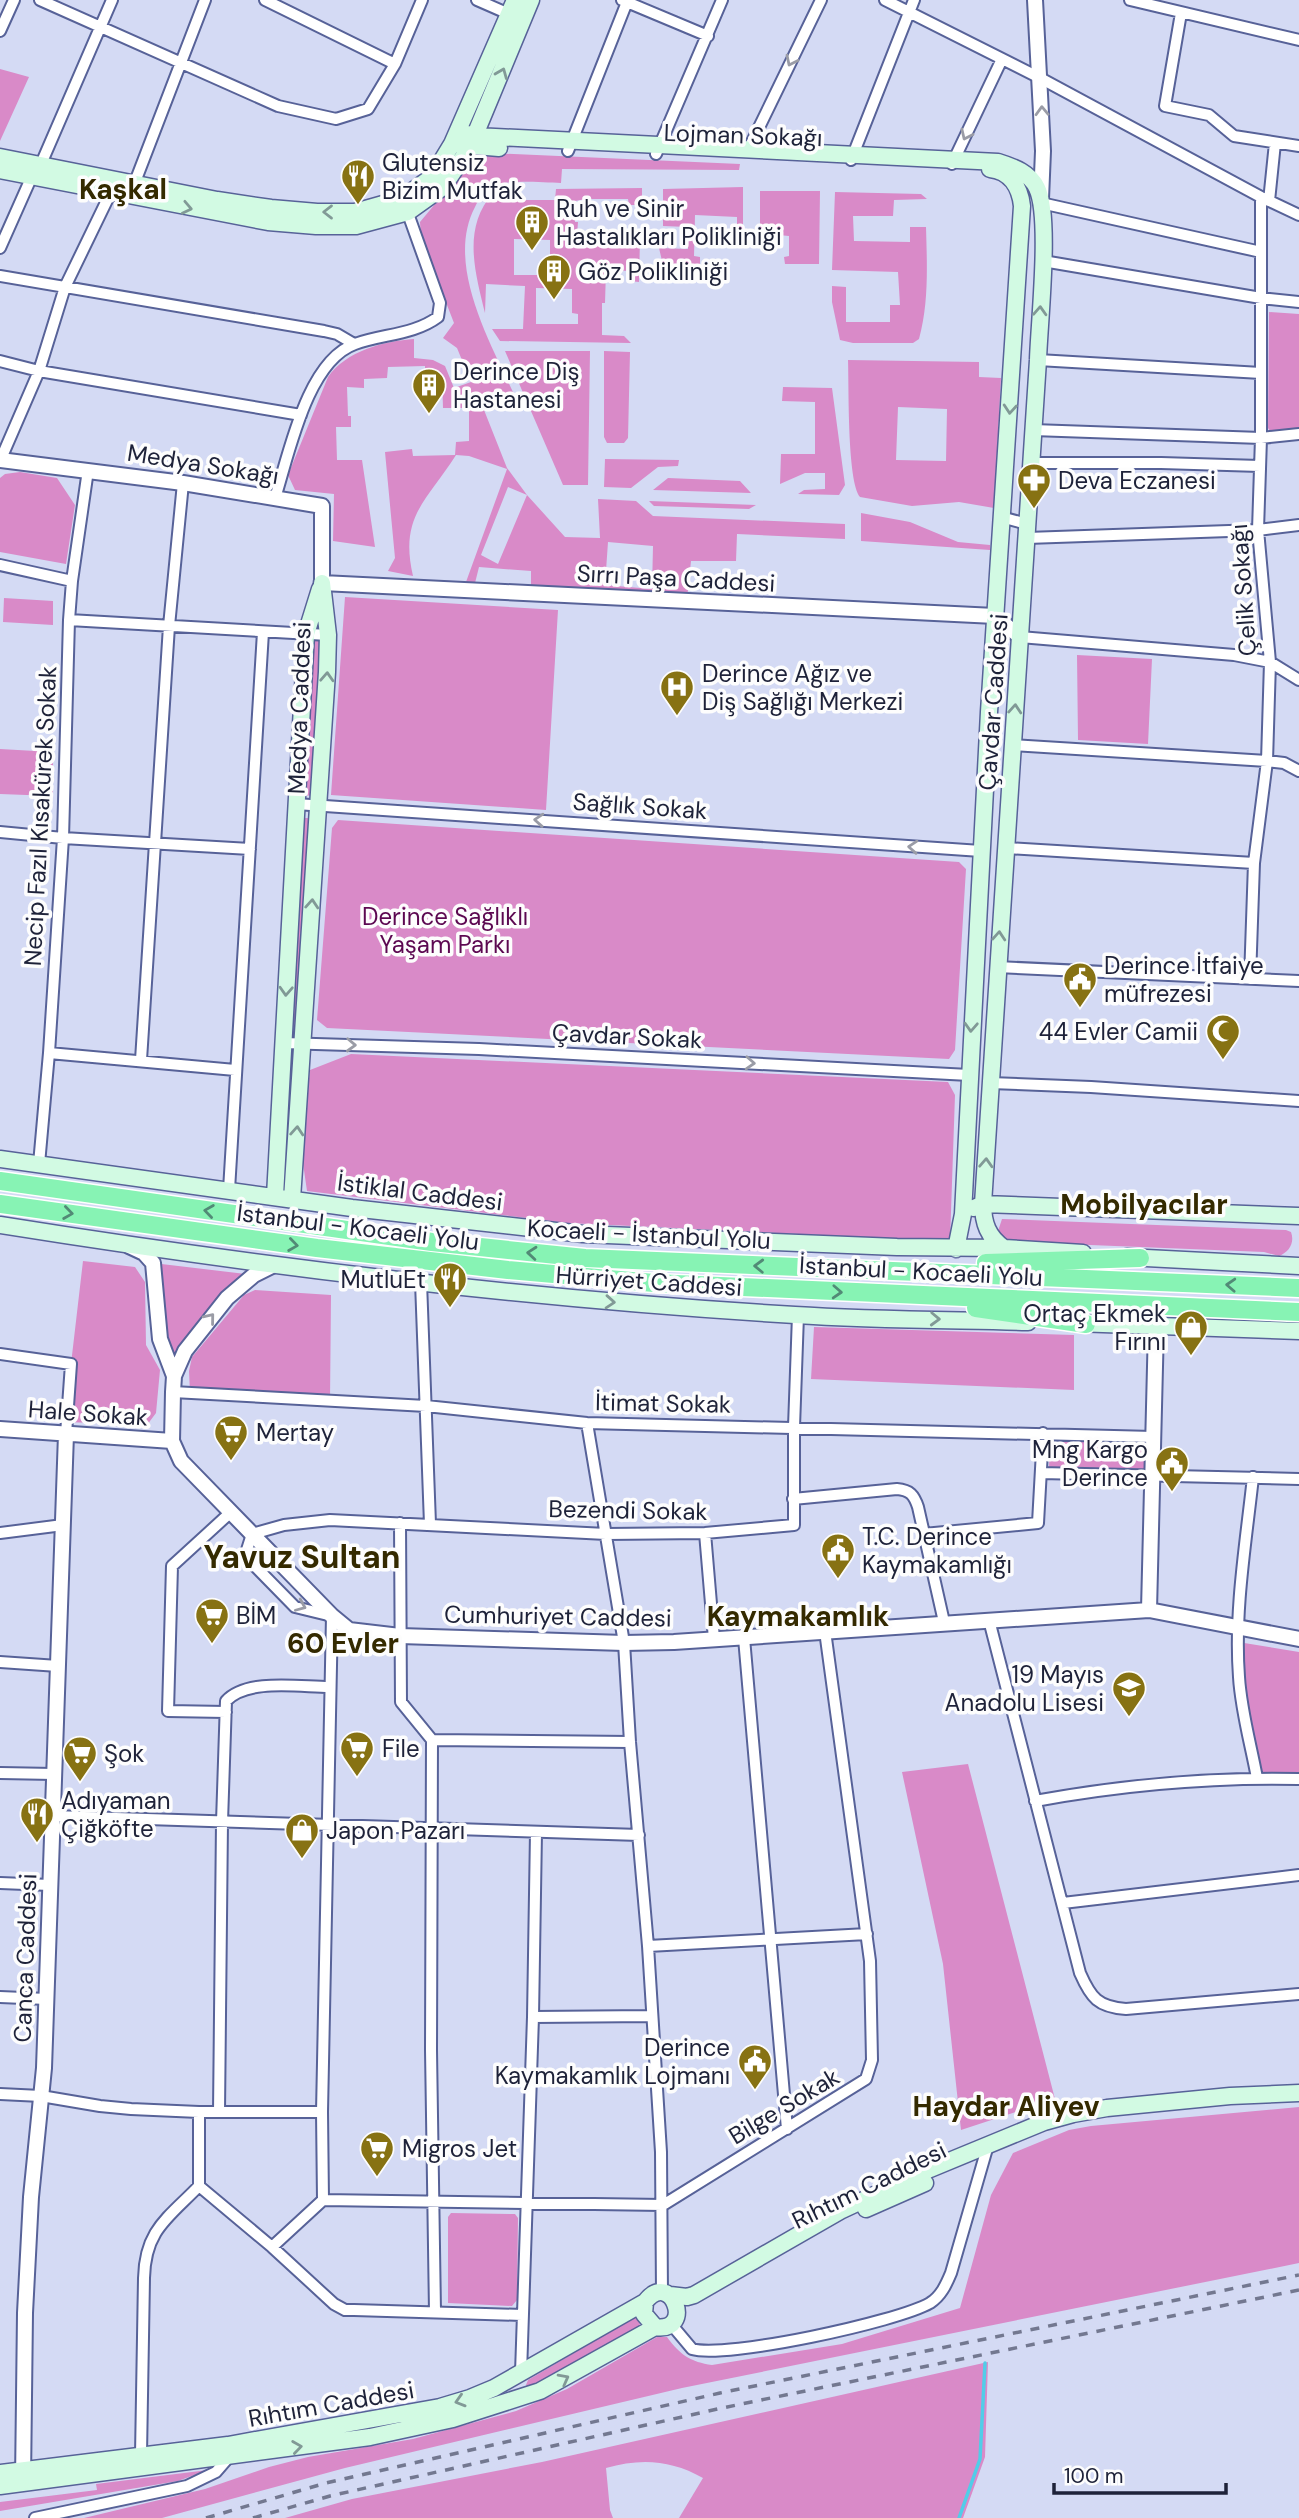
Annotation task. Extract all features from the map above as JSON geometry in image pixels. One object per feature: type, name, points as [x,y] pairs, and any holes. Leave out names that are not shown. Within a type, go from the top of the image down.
[{"type":"highway","name":"Kocaeli - İstanbul Yolu","points":[[0,1181],[519,1252],[635,1261],[1299,1288]]},
{"type":"highway","name":"İstanbul - Kocaeli Yolu","points":[[0,1204],[317,1248],[508,1270],[654,1283],[1299,1312]]},
{"type":"highway","points":[[853,1268],[1140,1258]]},
{"type":"highway","points":[[900,1295],[1086,1324]]},
{"type":"main road","points":[[0,157],[111,192],[234,217],[316,226],[356,226],[443,187],[473,141],[531,0]]},
{"type":"main road","points":[[0,170],[36,170],[135,182],[217,200],[317,212],[355,212],[404,206],[432,177],[456,138],[512,7]]},
{"type":"main road","name":"Lojman Sokağı","points":[[456,138],[570,146],[953,163],[997,170]]},
{"type":"main road","name":"Lojman Sokağı","points":[[658,150],[748,150],[851,158]]},
{"type":"main road","name":"Lojman Sokağı","points":[[953,163],[976,160],[998,162],[1021,171]]},
{"type":"main road","name":"Çavdar Caddesi","points":[[956,1249],[962,1224],[981,852],[1014,351],[1021,194],[1011,179],[997,170]]},
{"type":"main road","name":"Çavdar Caddesi","points":[[956,1249],[973,1239],[980,1228],[983,1209],[1038,360],[1043,261],[1041,204],[1034,183],[1021,171]]},
{"type":"main road","name":"Medya Caddesi","points":[[275,1196],[306,634],[322,583]]},
{"type":"main road","name":"Medya Caddesi","points":[[292,1199],[328,635],[322,583]]},
{"type":"main road","name":"İstiklal Caddesi","points":[[0,1159],[352,1208],[583,1234],[956,1249],[1004,1248],[1140,1258],[1295,1263]]},
{"type":"main road","name":"Çavdar Caddesi","points":[[964,1168],[975,1197],[983,1209],[985,1226],[1004,1248]]},
{"type":"main road","points":[[962,1224],[974,1208],[1299,1216]]},
{"type":"main road","name":"Hürriyet Caddesi","points":[[0,1225],[129,1246],[274,1265],[583,1300],[798,1315],[1299,1331]]},
{"type":"main road","name":"Rıhtım Caddesi","points":[[0,2486],[23,2477],[403,2430],[453,2419],[528,2396],[565,2379],[668,2322],[700,2298],[843,2220],[1044,2122],[1073,2114],[1219,2097],[1299,2093]]},
{"type":"main road","name":"Rıhtım Caddesi","points":[[229,2451],[440,2407],[470,2398],[521,2373],[645,2302],[649,2297],[666,2294],[687,2297],[699,2293],[839,2211],[888,2187],[1042,2131],[1099,2117],[1299,2101]]},
{"type":"main road","points":[[645,2302],[644,2314],[649,2324],[668,2322],[675,2300],[666,2294]]},
{"type":"main road","name":"Rıhtım Caddesi","points":[[0,2473],[23,2477]]},
{"type":"street","points":[[0,31],[14,0]]},
{"type":"street","points":[[40,0],[278,106],[336,119],[368,109],[396,64],[422,0]]},
{"type":"street","points":[[0,248],[112,0]]},
{"type":"street","points":[[0,460],[39,371],[65,287],[111,192],[135,182],[205,0]]},
{"type":"street","points":[[265,0],[396,64]]},
{"type":"street","points":[[477,0],[512,7]]},
{"type":"street","points":[[658,150],[722,0]]},
{"type":"street","points":[[748,150],[821,0]]},
{"type":"street","points":[[885,0],[1040,78],[1299,215]]},
{"type":"street","points":[[851,158],[914,0]]},
{"type":"street","name":"Çavdar Caddesi","points":[[1035,0],[1043,151],[1041,204]]},
{"type":"street","points":[[1130,0],[1299,40]]},
{"type":"street","points":[[570,146],[624,1],[708,36]]},
{"type":"street","points":[[1181,13],[1165,106],[1209,115],[1234,136],[1299,146]]},
{"type":"street","points":[[953,163],[1002,59]]},
{"type":"street","name":"Çelik Sokağı","points":[[1250,979],[1254,863],[1267,761],[1270,662],[1258,530],[1261,253],[1265,199],[1275,143]]},
{"type":"street","points":[[997,170],[1010,173],[1021,171],[1034,163],[1043,151]]},
{"type":"street","points":[[1041,204],[1261,253]]},
{"type":"street","points":[[275,498],[300,415],[329,362],[354,344],[422,327],[438,317],[440,303],[404,206]]},
{"type":"street","points":[[1043,261],[1299,302]]},
{"type":"street","points":[[0,276],[324,331],[337,334],[354,344]]},
{"type":"street","points":[[1038,360],[1261,373]]},
{"type":"street","points":[[0,361],[39,371],[300,415]]},
{"type":"street","points":[[1033,430],[1261,438],[1299,434]]},
{"type":"street","name":"Medya Sokağı","points":[[0,460],[183,483],[322,506],[322,583]]},
{"type":"street","points":[[1031,463],[1260,466]]},
{"type":"street","name":"Necip Fazıl Kısakürek Sokak","points":[[39,1164],[49,1053],[62,838],[69,620],[88,470]]},
{"type":"street","points":[[141,1060],[169,626],[183,483]]},
{"type":"street","points":[[1001,517],[1027,531],[1258,530],[1299,526]]},
{"type":"street","points":[[0,565],[72,581]]},
{"type":"street","name":"Sırrı Paşa Caddesi","points":[[322,583],[995,616]]},
{"type":"street","points":[[995,616],[1020,637],[1234,655],[1270,662],[1299,680]]},
{"type":"street","points":[[69,620],[328,635]]},
{"type":"street","points":[[229,1190],[263,632]]},
{"type":"street","points":[[1013,745],[1267,761],[1284,763],[1299,771]]},
{"type":"street","name":"Sağlık Sokak","points":[[296,804],[981,852]]},
{"type":"street","points":[[0,832],[250,849]]},
{"type":"street","points":[[1006,848],[1254,863]]},
{"type":"street","points":[[997,967],[1299,981]]},
{"type":"street","name":"Çavdar Sokak","points":[[283,1043],[479,1049],[969,1075]]},
{"type":"street","points":[[49,1053],[235,1070]]},
{"type":"street","points":[[990,1083],[1299,1101]]},
{"type":"street","points":[[129,1246],[144,1253],[153,1263],[160,1339],[174,1376]]},
{"type":"street","points":[[172,1441],[174,1376],[190,1344],[227,1298],[254,1275],[274,1265]]},
{"type":"street","points":[[421,1282],[430,1524]]},
{"type":"street","name":"Bezendi Sokak","points":[[252,1534],[284,1525],[315,1521],[430,1524],[606,1534],[705,1533],[794,1525],[798,1315]]},
{"type":"street","points":[[1149,1610],[1156,1326]]},
{"type":"street","points":[[0,1354],[71,1364],[66,1434]]},
{"type":"street","name":"İtimat Sokak","points":[[173,1392],[426,1406],[587,1423],[1153,1437]]},
{"type":"street","points":[[587,1423],[624,1643],[648,1946],[666,2294]]},
{"type":"street","name":"Hale Sokak","points":[[0,1429],[172,1441]]},
{"type":"street","points":[[924,1534],[1038,1523],[1043,1433]]},
{"type":"street","name":"Canca Caddesi","points":[[23,2477],[25,2313],[31,2197],[47,1999],[66,1434]]},
{"type":"street","name":"Cumhuriyet Caddesi","points":[[172,1441],[181,1461],[332,1616],[349,1630],[400,1636],[624,1643],[744,1638],[824,1630],[1149,1610],[1299,1639]]},
{"type":"street","points":[[1041,1473],[1299,1479]]},
{"type":"street","points":[[1253,1477],[1238,1627],[1240,1693],[1257,1778]]},
{"type":"street","points":[[793,1499],[904,1490],[909,1492],[915,1499],[944,1622]]},
{"type":"street","points":[[226,1712],[168,1711],[172,1566],[231,1512]]},
{"type":"street","points":[[400,1523],[401,1702],[432,1740],[431,2050],[435,2312]]},
{"type":"street","points":[[0,1533],[62,1525]]},
{"type":"street","points":[[705,1533],[714,1639]]},
{"type":"street","points":[[252,1534],[245,1556],[275,1587],[295,1607],[332,1616],[322,2112],[323,2200]]},
{"type":"street","points":[[989,1620],[1080,1973],[1093,1997],[1101,2004],[1126,2010],[1299,1994]]},
{"type":"street","name":"Bilge Sokak","points":[[663,2205],[858,2086],[870,2072],[873,2019],[867,1934],[824,1630]]},
{"type":"street","points":[[744,1638],[787,2129]]},
{"type":"street","points":[[0,1662],[58,1665]]},
{"type":"street","points":[[219,2112],[226,1701],[255,1687],[329,1687]]},
{"type":"street","points":[[432,1740],[630,1742]]},
{"type":"street","points":[[0,1773],[54,1774]]},
{"type":"street","points":[[1035,1801],[1123,1786],[1257,1778],[1299,1779]]},
{"type":"street","points":[[52,1816],[639,1835]]},
{"type":"street","points":[[528,2396],[522,2389],[521,2373],[533,2017],[536,1832]]},
{"type":"street","points":[[1063,1903],[1299,1875]]},
{"type":"street","points":[[0,1883],[50,1885]]},
{"type":"street","points":[[648,1946],[867,1934]]},
{"type":"street","points":[[0,1997],[47,1999]]},
{"type":"street","points":[[533,2017],[652,2015]]},
{"type":"street","points":[[0,2094],[41,2096],[100,2106],[199,2112],[322,2112]]},
{"type":"street","points":[[141,2461],[146,2250],[158,2229],[199,2186],[199,2112]]},
{"type":"street","points":[[668,2322],[692,2349],[720,2351],[812,2337],[873,2323],[926,2305],[942,2292],[951,2273],[987,2150]]},
{"type":"street","points":[[199,2186],[339,2308],[354,2311],[522,2315]]},
{"type":"street","points":[[272,2247],[323,2200],[435,2204],[663,2205]]},
{"type":"street","name":"Rıhtım Caddesi","points":[[35,2518],[187,2486],[216,2472],[229,2451]]},
{"type":"green space","points":[[0,69],[29,77],[0,141]]},
{"type":"green space","points":[[490,153],[740,164],[739,170],[562,169],[561,183],[516,182],[492,186],[484,192],[475,207],[467,230],[465,255],[468,280],[485,332],[518,403],[484,410],[507,468],[565,537],[600,538],[598,499],[636,501],[653,516],[845,524],[845,539],[737,534],[736,561],[691,561],[687,599],[531,587],[531,571],[479,567],[475,583],[466,582],[507,469],[469,456],[456,455],[418,510],[413,523],[410,555],[413,576],[388,571],[395,558],[385,452],[412,449],[413,456],[455,455],[456,442],[469,441],[469,408],[443,408],[442,376],[425,376],[425,366],[388,367],[387,378],[364,379],[364,388],[347,387],[351,427],[336,427],[337,460],[362,460],[375,547],[333,541],[334,494],[295,490],[288,475],[328,377],[345,360],[366,349],[414,339],[414,358],[433,360],[445,366],[454,388],[471,382],[457,348],[443,338],[454,323],[421,238],[420,222],[471,161]],"holes":[[[508,487],[527,495],[498,564],[481,555]],[[608,542],[653,546],[652,589],[605,585]]]},
{"type":"green space","points":[[743,187],[743,240],[739,240],[739,248],[737,217],[695,215],[694,256],[700,257],[700,266],[663,265],[659,248],[688,249],[688,227],[663,226],[663,189]]},
{"type":"green space","points":[[642,188],[642,205],[629,205],[628,199],[575,201],[577,235],[620,236],[620,233],[635,234],[640,238],[639,282],[629,281],[629,271],[606,270],[605,303],[602,303],[602,335],[624,336],[631,343],[500,341],[492,329],[523,329],[525,286],[486,284],[485,313],[474,251],[477,221],[483,207],[493,193],[513,189],[513,200],[555,200],[556,189]],"holes":[[[514,239],[550,240],[550,264],[557,265],[556,275],[514,275]],[[536,288],[572,289],[572,313],[578,314],[578,324],[536,324]]]},
{"type":"green space","points":[[760,191],[820,191],[819,264],[785,264],[784,257],[789,256],[789,236],[768,234],[760,237]]},
{"type":"green space","points":[[835,192],[921,194],[927,199],[894,200],[893,216],[853,216],[854,241],[910,242],[910,227],[926,227],[927,283],[924,312],[919,339],[913,343],[853,343],[840,340],[832,302],[832,286],[846,287],[846,322],[890,322],[890,305],[900,305],[898,272],[832,270]]},
{"type":"green space","points":[[1269,312],[1299,314],[1299,428],[1270,431],[1268,428]]},
{"type":"green space","points":[[505,351],[590,351],[588,485],[563,485]]},
{"type":"green space","points":[[604,351],[630,352],[628,438],[624,443],[607,443],[604,437]]},
{"type":"green space","points":[[848,360],[979,362],[979,377],[1001,378],[994,508],[959,502],[912,506],[860,497],[856,488],[851,453]],"holes":[[[898,407],[947,409],[946,461],[896,460]]]},
{"type":"green space","points":[[783,387],[832,388],[845,485],[839,495],[798,494],[804,490],[825,489],[825,473],[805,473],[780,484],[781,454],[815,454],[815,402],[782,401]]},
{"type":"green space","points":[[605,459],[679,460],[678,466],[658,467],[631,488],[604,487]]},
{"type":"green space","points":[[20,472],[57,478],[75,505],[66,564],[0,552],[0,478],[5,474]]},
{"type":"green space","points":[[668,478],[740,481],[751,493],[653,490]]},
{"type":"green space","points":[[649,501],[756,505],[749,509],[654,506]]},
{"type":"green space","points":[[861,513],[910,522],[958,542],[990,545],[990,550],[861,541]]},
{"type":"green space","points":[[345,597],[558,610],[546,810],[331,795]]},
{"type":"green space","points":[[4,598],[53,601],[53,625],[3,622]]},
{"type":"green space","points":[[310,639],[323,640],[313,796],[302,795]]},
{"type":"green space","points":[[1077,655],[1152,659],[1148,744],[1078,740]]},
{"type":"green space","points":[[0,749],[53,752],[53,796],[0,794]]},
{"type":"green space","points":[[300,818],[313,818],[299,1027],[289,1027]]},
{"type":"green space","name":"Derince Sağlıklı Yaşam Parkı","points":[[338,820],[959,862],[966,869],[955,1050],[949,1059],[327,1028],[317,1020],[332,828]]},
{"type":"green space","points":[[351,1054],[948,1082],[955,1095],[950,1241],[567,1223],[307,1191],[301,1149],[310,1070]]},
{"type":"green space","points":[[1002,1219],[1286,1230],[1291,1232],[1292,1243],[1286,1252],[1279,1256],[1264,1252],[1013,1242],[1004,1240],[998,1231]]},
{"type":"green space","points":[[83,1261],[135,1267],[145,1282],[146,1345],[160,1370],[156,1413],[147,1425],[67,1422]]},
{"type":"green space","points":[[153,1263],[254,1275],[174,1376]]},
{"type":"green space","points":[[255,1290],[331,1295],[330,1401],[190,1393],[189,1371],[192,1357],[244,1295]]},
{"type":"green space","points":[[814,1327],[1074,1335],[1074,1390],[811,1379]]},
{"type":"green space","points":[[1050,1441],[1145,1444],[1144,1470],[1049,1467]]},
{"type":"green space","points":[[1238,1642],[1299,1652],[1299,1779],[1257,1778]]},
{"type":"green space","points":[[968,1764],[1055,2099],[961,2130],[943,1964],[902,1772]]},
{"type":"green space","points":[[1299,2107],[1299,2263],[682,2388],[345,2468],[162,2518],[84,2518],[205,2489],[308,2457],[413,2439],[516,2411],[567,2389],[657,2337],[667,2337],[686,2357],[712,2365],[842,2344],[960,2308],[991,2195],[1013,2153],[1069,2130],[1091,2126]]},
{"type":"green space","points":[[451,2213],[515,2214],[518,2218],[517,2300],[512,2306],[448,2303],[448,2217]]},
{"type":"green space","points":[[637,2316],[641,2328],[528,2389],[528,2380]]},
{"type":"green space","points":[[988,2362],[985,2457],[963,2518],[679,2518],[703,2478],[679,2467],[644,2462],[606,2468],[613,2518],[285,2518],[352,2499],[542,2462]]},
{"type":"green space","points":[[208,2470],[178,2481],[0,2511],[0,2502],[97,2490],[96,2484]]},
{"type":"waterway","points":[[959,2518],[980,2459],[985,2363]]},
{"type":"railway","points":[[206,2518],[326,2483],[720,2393],[1299,2275]]},
{"type":"railway","points":[[253,2518],[330,2496],[722,2408],[1299,2290]]},
{"type":"place","name":"Glutensiz Bizim Mutfak","points":[[358,206]]},
{"type":"place","name":"Ruh ve Sinir Hastalıkları Polikliniği","points":[[532,252]]},
{"type":"place","name":"Göz Polikliniği","points":[[554,301]]},
{"type":"place","name":"Derince Diş Hastanesi","points":[[429,415]]},
{"type":"place","name":"Deva Eczanesi","points":[[1034,510]]},
{"type":"place","name":"Derince Ağız ve Diş Sağlığı Merkezi","points":[[677,717]]},
{"type":"place","name":"Derince İtfaiye müfrezesi","points":[[1080,1009]]},
{"type":"place","name":"44 Evler Camii","points":[[1223,1061]]},
{"type":"place","name":"MutluEt","points":[[450,1309]]},
{"type":"place","name":"Ortaç Ekmek Fırını","points":[[1191,1357]]},
{"type":"place","name":"Mertay","points":[[231,1462]]},
{"type":"place","name":"Mng Kargo Derince","points":[[1172,1493]]},
{"type":"place","name":"T.C. Derince Kaymakamlığı","points":[[838,1580]]},
{"type":"place","name":"BİM","points":[[212,1645]]},
{"type":"place","name":"19 Mayıs Anadolu Lisesi","points":[[1129,1718]]},
{"type":"place","name":"File","points":[[357,1778]]},
{"type":"place","name":"Şok","points":[[80,1783]]},
{"type":"place","name":"Adıyaman Çiğköfte","points":[[37,1844]]},
{"type":"place","name":"Japon Pazarı","points":[[302,1860]]},
{"type":"place","name":"Derince Kaymakamlık Lojmanı","points":[[755,2091]]},
{"type":"place","name":"Migros Jet","points":[[377,2178]]},
{"type":"district","name":"Kaşkal","points":[[123,189]]},
{"type":"district","name":"Mobilyacılar","points":[[1144,1204]]},
{"type":"district","name":"Yavuz Sultan","points":[[302,1557]]},
{"type":"district","name":"Kaymakamlık","points":[[798,1616]]},
{"type":"district","name":"60 Evler","points":[[343,1643]]},
{"type":"district","name":"Haydar Aliyev","points":[[1006,2106]]}]
